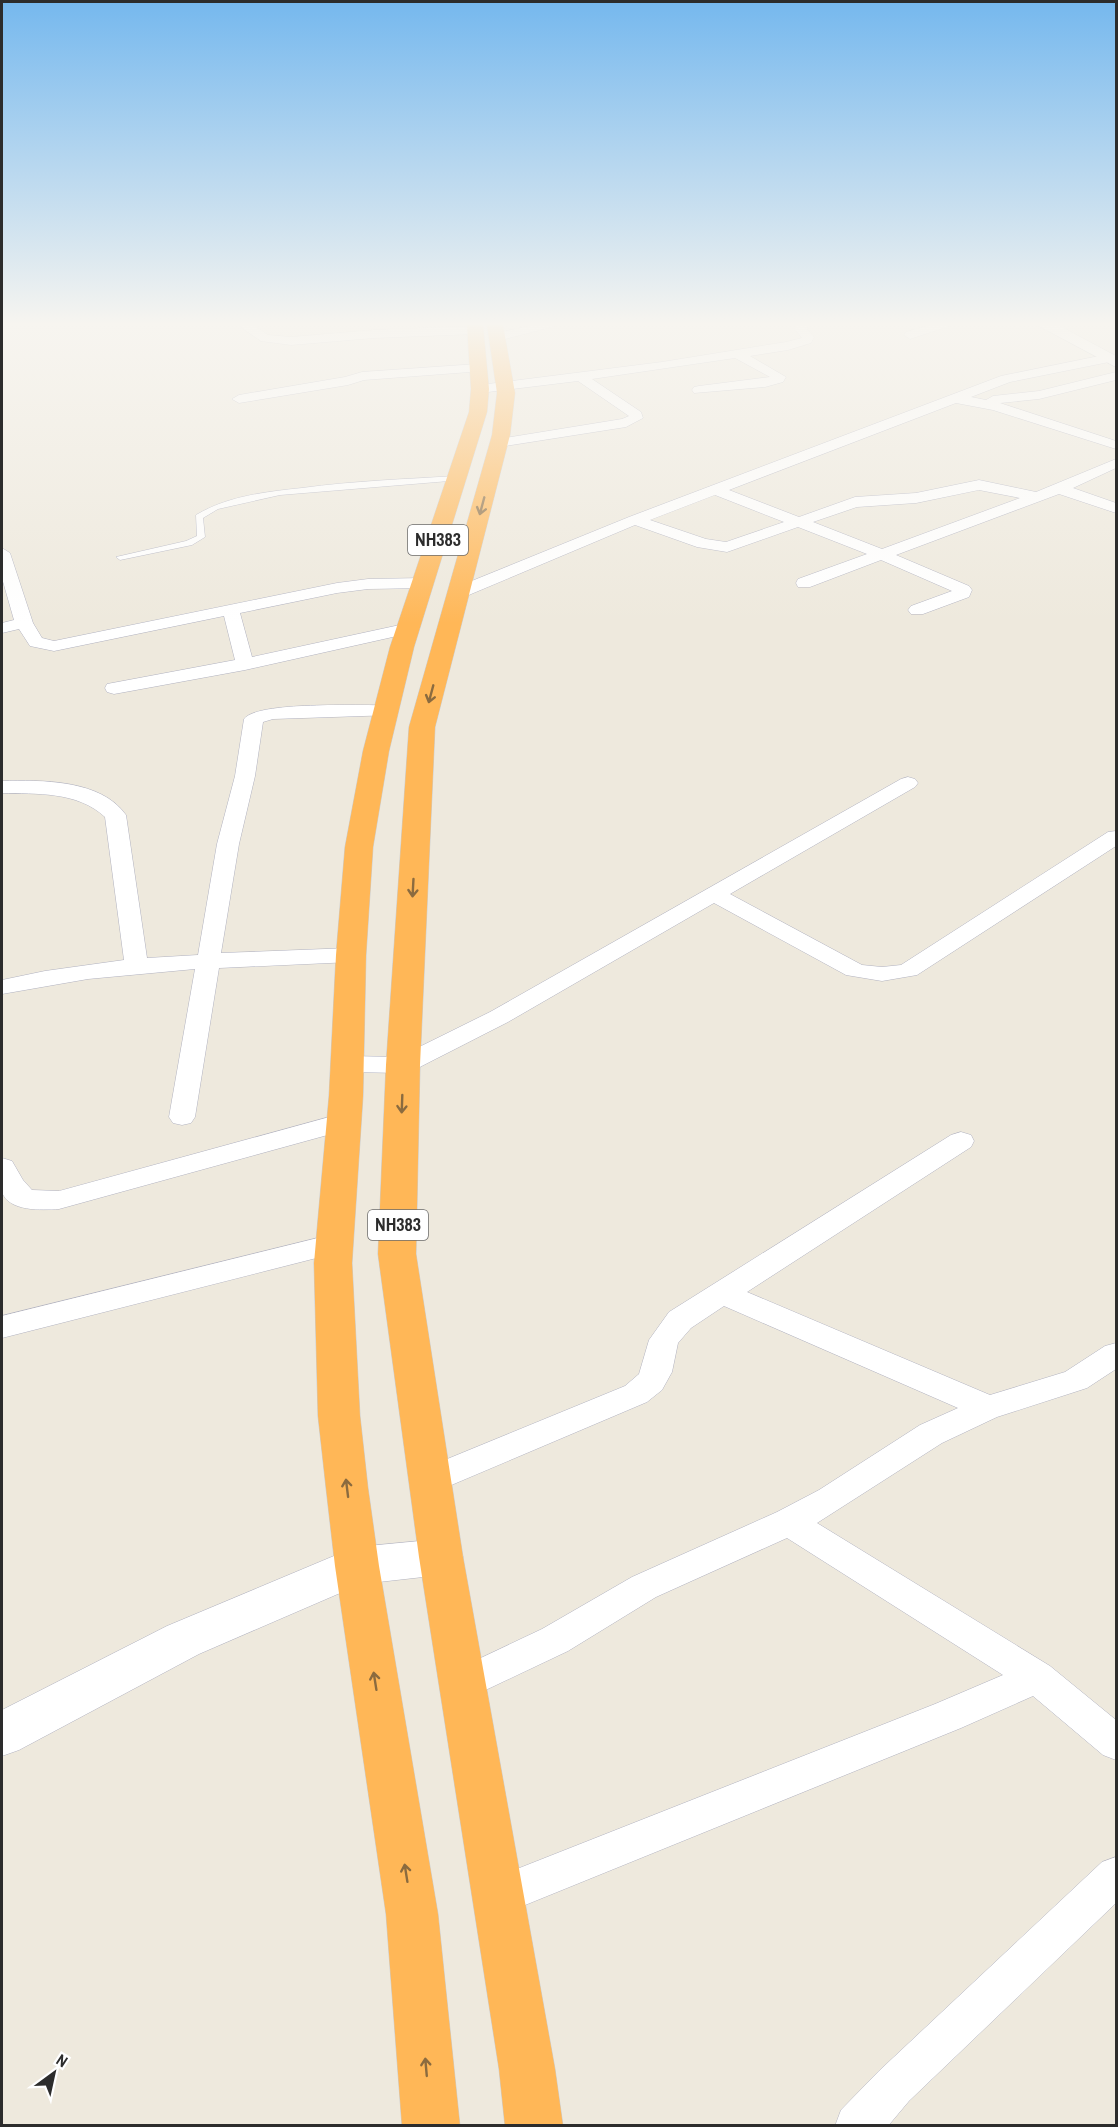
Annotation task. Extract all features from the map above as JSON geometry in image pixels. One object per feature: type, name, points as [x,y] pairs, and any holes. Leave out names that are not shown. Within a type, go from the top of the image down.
[{"type":"highway","name":"NH383","points":[[431,2126],[412,1914],[357,1566],[339,1416],[333,1263],[344,1122],[351,955],[359,847],[376,752],[386,711],[409,628],[474,424]]},
{"type":"highway","name":"NH383","points":[[496,424],[499,443],[422,727],[403,1065],[397,1254],[441,1557],[527,2069],[534,2126]]},
{"type":"street","points":[[499,443],[618,424]]},
{"type":"street","points":[[458,593],[635,520],[889,424]]},
{"type":"street","points":[[1051,424],[1116,445]]},
{"type":"street","points":[[804,583],[1059,489],[1116,463]]},
{"type":"street","points":[[635,520],[703,544],[721,547],[800,523],[855,502],[916,498],[970,486],[987,486],[1038,497]]},
{"type":"street","points":[[1059,489],[1116,508]]},
{"type":"street","points":[[716,490],[881,554],[963,590],[963,593],[958,596],[917,610]]},
{"type":"street","points":[[2,553],[24,623],[36,642],[54,646],[347,587],[424,583]]},
{"type":"street","points":[[231,610],[245,664]]},
{"type":"street","points":[[2,627],[24,623]]},
{"type":"street","points":[[114,688],[245,664],[409,628]]},
{"type":"street","points":[[182,1117],[228,844],[245,776],[254,719],[271,713],[386,711]]},
{"type":"street","points":[[347,1064],[403,1065],[500,1017],[908,783]]},
{"type":"street","points":[[2,787],[30,787],[94,798],[108,806],[116,815],[136,965]]},
{"type":"street","points":[[713,894],[854,970],[874,975],[892,975],[909,970],[1116,837]]},
{"type":"street","points":[[2,987],[30,980],[136,965],[351,955]]},
{"type":"street","points":[[2,1167],[12,1189],[23,1198],[40,1202],[59,1200],[344,1122]]},
{"type":"street","points":[[430,1480],[636,1394],[651,1382],[656,1372],[664,1340],[680,1320],[961,1141]]},
{"type":"street","points":[[2,1327],[334,1244]]},
{"type":"street","points":[[724,1294],[988,1408]]},
{"type":"street","points":[[462,1684],[555,1640],[644,1587],[789,1522],[831,1499],[931,1434],[988,1408],[1076,1380],[1116,1353]]},
{"type":"street","points":[[789,1522],[1037,1677],[1116,1743]]},
{"type":"street","points":[[2,1734],[183,1640],[357,1566],[441,1557]]},
{"type":"street","points":[[498,1896],[948,1716],[1037,1677]]},
{"type":"street","points":[[857,2126],[894,2086],[1116,1876]]},
{"type":"lane","points":[[120,557],[189,543],[201,537],[199,517],[202,513],[231,502],[324,489],[458,478]]}]
